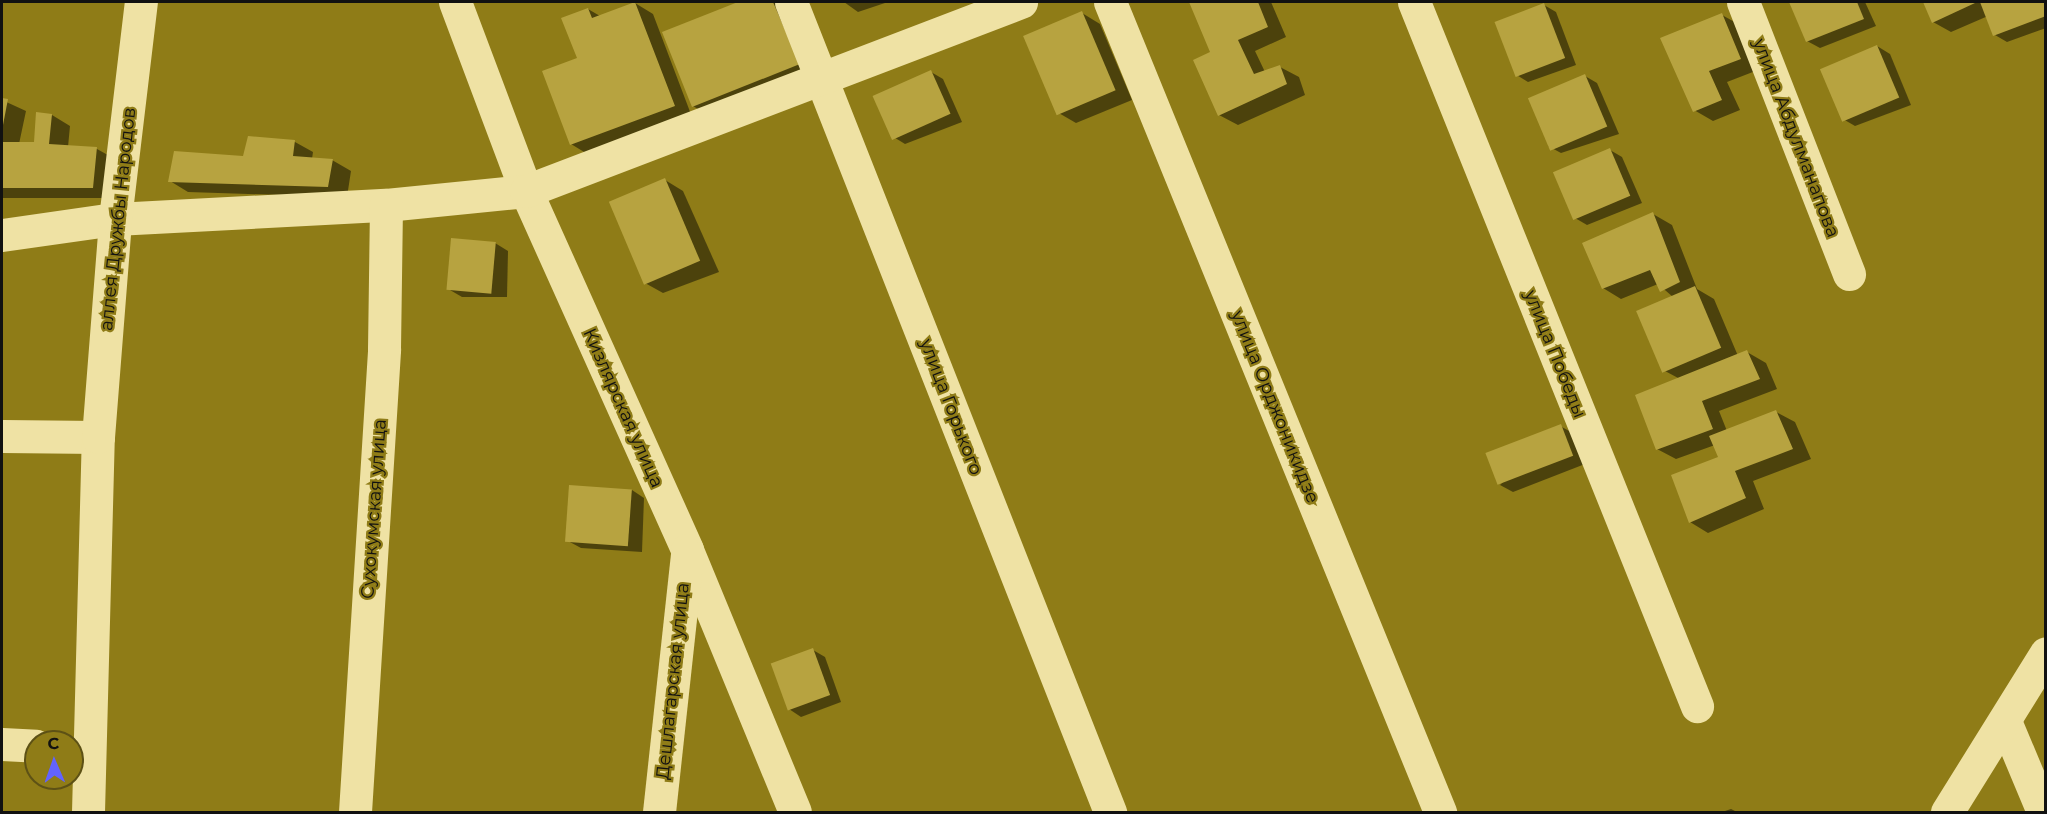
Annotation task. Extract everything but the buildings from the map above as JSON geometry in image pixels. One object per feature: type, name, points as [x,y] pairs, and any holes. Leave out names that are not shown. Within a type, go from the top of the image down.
[{"type":"street","name":"аллея Дружбы Народов","points":[[83,730],[98,437],[115,219],[141,2]]},
{"type":"street","name":"Кизлярская улица","points":[[455,2],[526,191],[687,550],[795,813]]},
{"type":"street","name":"улица Горького","points":[[791,2],[1110,813]]},
{"type":"street","points":[[2,235],[115,219],[386,205],[526,191],[821,76],[1021,2]]},
{"type":"street","name":"улица Орджоникидзе","points":[[1110,2],[1440,813]]},
{"type":"street","name":"улица Победы","points":[[1414,2],[1697,706]]},
{"type":"street","name":"улица Абдулманапова","points":[[1743,2],[1849,274]]},
{"type":"street","name":"Сухокумская улица","points":[[355,813],[384,349],[386,205]]},
{"type":"street","points":[[2,436],[98,437]]},
{"type":"street","name":"Дешлагарская улица","points":[[659,813],[687,550]]},
{"type":"street","points":[[1947,813],[2046,653]]},
{"type":"street","points":[[2005,721],[2043,813]]},
{"type":"street","points":[[2,744],[24,745]]},
{"type":"street","name":"аллея Дружбы Народов","points":[[84,770],[88,813]]}]
